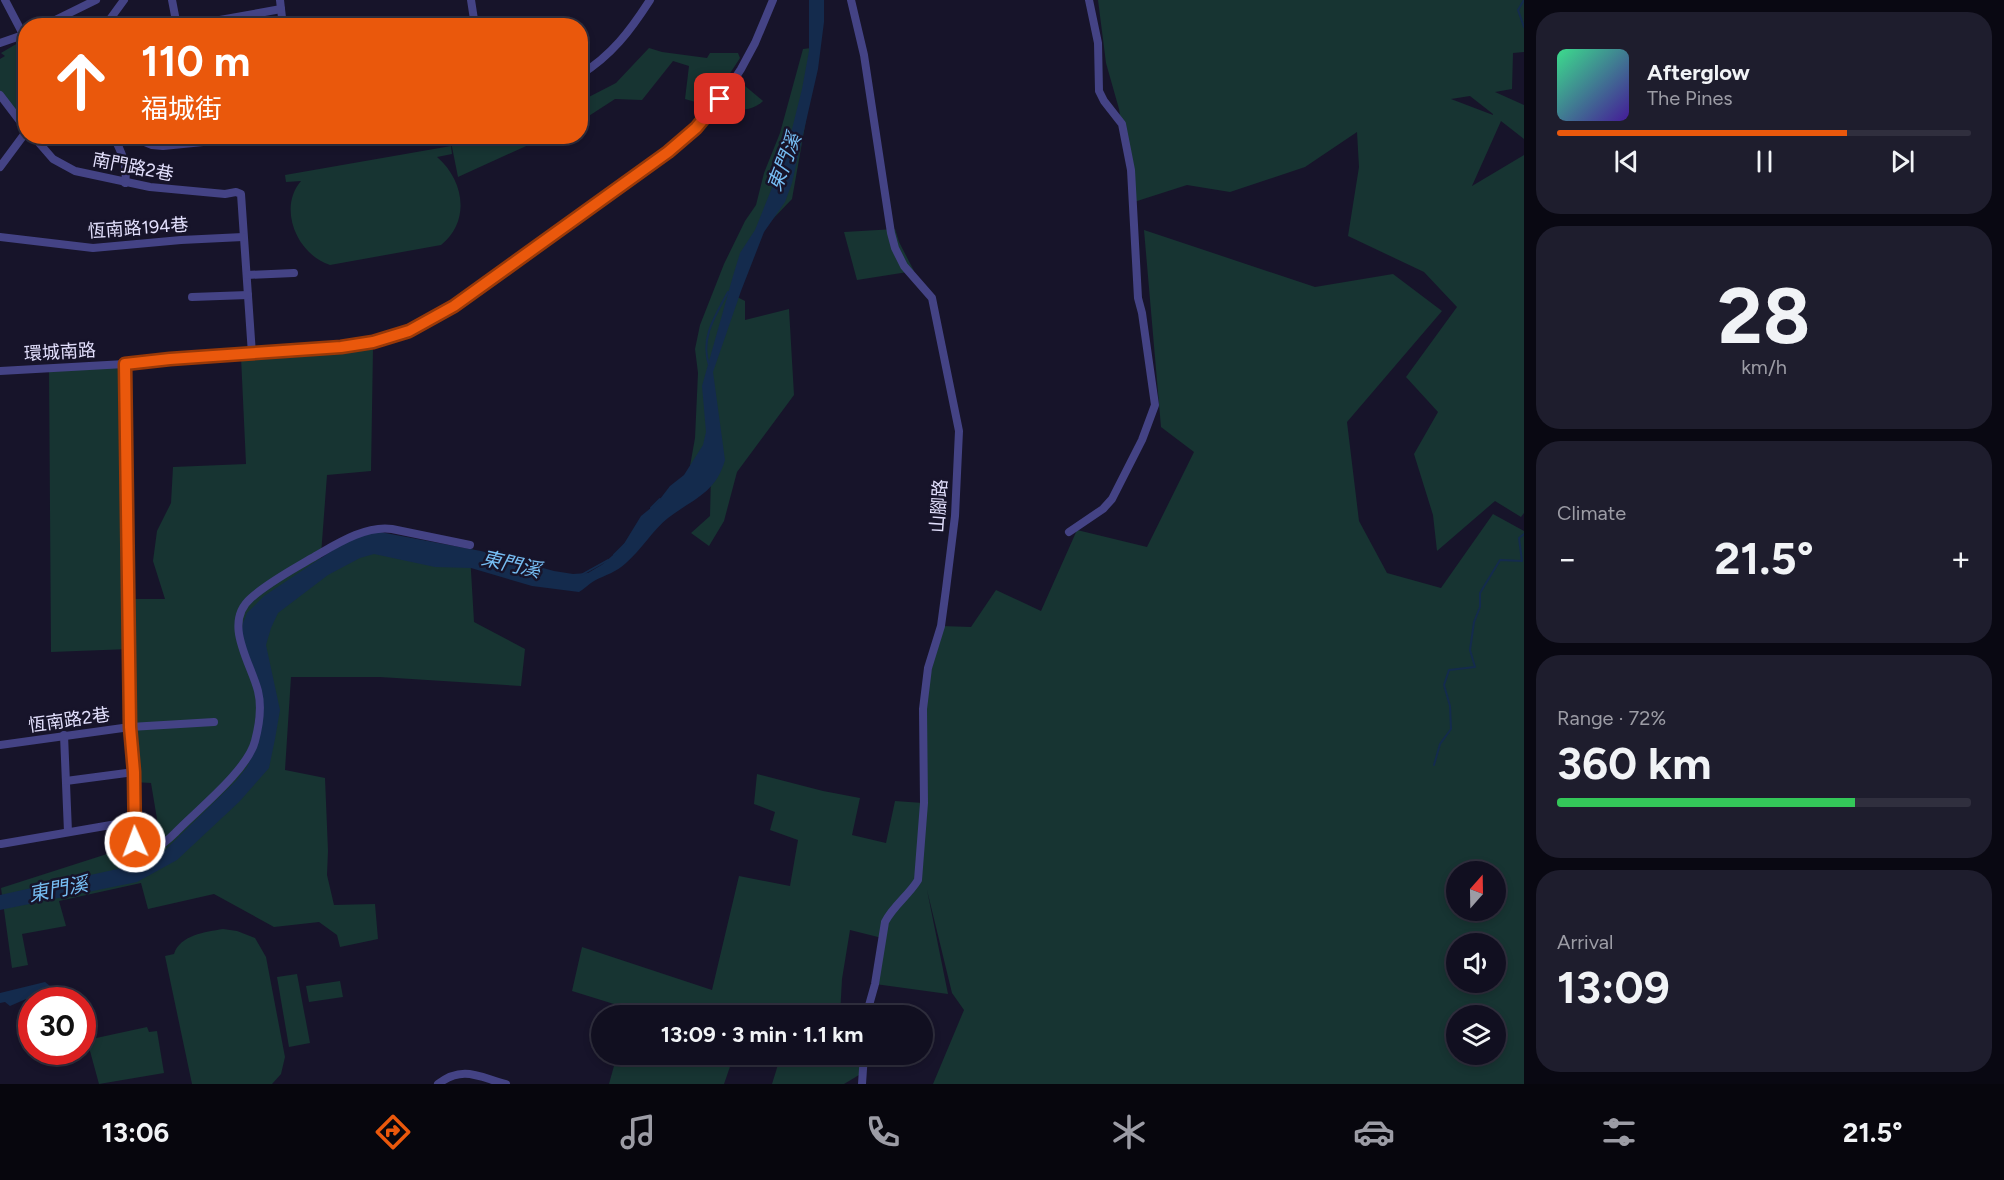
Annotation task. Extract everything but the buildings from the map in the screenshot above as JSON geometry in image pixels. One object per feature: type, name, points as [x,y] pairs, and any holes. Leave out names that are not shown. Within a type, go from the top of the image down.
[{"type":"street","points":[[5,0],[18,24]]},
{"type":"street","points":[[59,18],[96,0]]},
{"type":"street","points":[[111,18],[124,0]]},
{"type":"street","points":[[172,0],[175,18]]},
{"type":"street","points":[[471,0],[474,18]]},
{"type":"street","points":[[588,69],[623,40],[650,0]]},
{"type":"street","name":"環城南路","points":[[0,371],[341,347],[382,340],[409,331],[454,306],[677,145],[696,128],[741,69],[755,44],[773,0]]},
{"type":"street","name":"山腳路","points":[[851,0],[864,55],[891,232],[895,248],[904,266],[932,298],[958,431],[955,516],[946,589],[941,626],[928,668],[922,709],[924,803],[918,880],[885,922],[875,984],[869,1005]]},
{"type":"street","points":[[1069,532],[1094,516],[1112,499],[1142,440],[1155,405],[1138,298],[1131,170],[1122,124],[1099,91],[1098,43],[1089,0]]},
{"type":"street","points":[[220,18],[280,4]]},
{"type":"street","points":[[0,43],[18,39]]},
{"type":"street","points":[[0,95],[18,119]]},
{"type":"street","points":[[0,167],[18,141]]},
{"type":"street","name":"南門路2巷","points":[[40,144],[53,159],[64,166],[90,175],[179,191],[225,194],[237,192],[241,194],[243,237]]},
{"type":"street","points":[[118,144],[125,158],[126,183]]},
{"type":"street","points":[[150,144],[163,146],[181,144]]},
{"type":"street","name":"恆南路194巷","points":[[0,237],[93,248],[243,237]]},
{"type":"street","points":[[243,237],[252,354]]},
{"type":"street","points":[[247,275],[294,273]]},
{"type":"street","points":[[192,297],[248,295]]},
{"type":"street","points":[[125,364],[130,727],[134,772],[135,842],[138,849],[147,851],[156,848],[170,837],[243,765],[255,743],[260,702],[238,636],[239,621],[249,599],[338,543],[381,527],[470,545]]},
{"type":"street","name":"恆南路2巷","points":[[0,745],[130,727],[214,722]]},
{"type":"street","points":[[64,735],[68,832]]},
{"type":"street","points":[[66,781],[134,772]]},
{"type":"street","points":[[1,844],[134,820]]},
{"type":"street","points":[[862,1084],[863,1065]]},
{"type":"street","points":[[438,1084],[452,1074],[460,1073],[506,1084]]},
{"type":"green space","points":[[1098,0],[1524,0],[1524,52],[1513,53],[1512,89],[1495,92],[1524,105],[1524,139],[1501,121],[1472,186],[1524,155],[1524,513],[1521,517],[1495,501],[1437,551],[1433,515],[1414,454],[1438,412],[1406,377],[1457,307],[1424,272],[1348,236],[1359,167],[1357,132],[1305,167],[1230,192],[1187,185],[1134,202],[1119,109],[1106,63]],"holes":[[[1470,96],[1493,115],[1451,99]]]},
{"type":"green space","points":[[18,43],[18,119],[0,95],[0,59],[5,56],[1,53]]},
{"type":"green space","points":[[819,47],[792,199],[768,224],[729,293],[745,301],[745,320],[789,309],[794,395],[737,472],[724,521],[709,546],[691,533],[710,516],[711,474],[690,466],[695,438],[698,373],[695,349],[700,325],[724,264],[745,221],[756,205],[764,173],[780,133],[803,49]]},
{"type":"green space","points":[[649,48],[707,58],[710,53],[738,53],[740,58],[708,102],[699,103],[685,99],[689,66],[673,61],[642,100],[615,99],[588,116],[588,97],[616,83]]},
{"type":"green space","points":[[739,81],[763,101],[759,105],[743,110],[720,107]]},
{"type":"green space","points":[[452,144],[531,144],[458,177]]},
{"type":"green space","points":[[451,146],[452,154],[437,157],[446,166],[458,189],[460,213],[451,235],[441,245],[330,265],[309,252],[300,241],[294,230],[291,205],[294,192],[301,181],[286,182],[285,175]]},
{"type":"green space","points":[[895,229],[914,271],[857,280],[844,232]]},
{"type":"green space","points":[[1144,230],[1315,287],[1393,274],[1442,311],[1347,422],[1359,521],[1387,573],[1441,588],[1493,514],[1524,531],[1524,1084],[933,1084],[964,1010],[952,993],[927,890],[948,994],[875,984],[882,938],[850,930],[842,979],[841,1005],[617,1005],[572,991],[582,947],[712,990],[739,876],[790,886],[798,840],[770,830],[775,812],[754,804],[757,774],[860,798],[852,835],[886,843],[895,801],[923,803],[923,709],[941,626],[971,627],[996,590],[1041,611],[1077,530],[1147,547],[1194,452],[1161,427]]},
{"type":"green space","points":[[373,348],[371,471],[327,475],[320,568],[351,549],[470,554],[474,622],[525,649],[521,686],[380,677],[291,677],[285,770],[325,778],[327,875],[334,905],[375,904],[378,939],[340,947],[337,935],[319,922],[274,927],[214,894],[148,909],[141,883],[59,901],[66,926],[22,934],[28,965],[12,968],[1,888],[160,837],[151,783],[134,782],[130,649],[51,652],[49,368],[118,366],[122,599],[165,599],[153,561],[157,531],[171,503],[173,467],[246,464],[241,357]]},
{"type":"green space","points":[[223,929],[237,931],[255,938],[266,957],[285,1057],[281,1074],[272,1084],[192,1084],[165,956],[174,954],[182,942],[187,939],[201,933]]},
{"type":"green space","points":[[297,974],[310,1043],[289,1047],[277,977]]},
{"type":"green space","points":[[340,981],[343,997],[309,1002],[306,986]]},
{"type":"green space","points":[[147,1027],[149,1032],[157,1031],[164,1073],[99,1084],[94,1065],[96,1065],[96,1038]]},
{"type":"green space","points":[[614,1065],[731,1065],[724,1084],[609,1084]]},
{"type":"green space","points":[[778,1065],[864,1065],[864,1072],[844,1084],[772,1084]]},
{"type":"water","points":[[809,0],[824,0],[824,22],[818,69],[792,183],[785,202],[764,232],[713,372],[725,460],[710,488],[668,518],[622,566],[579,592],[532,586],[471,568],[435,567],[374,554],[360,558],[328,575],[278,613],[271,628],[266,645],[280,710],[275,739],[269,768],[239,802],[177,860],[137,882],[0,910],[0,895],[140,864],[158,857],[236,781],[247,767],[254,752],[263,718],[241,634],[247,613],[264,596],[339,546],[367,533],[380,532],[481,551],[573,574],[588,573],[603,564],[622,547],[641,516],[684,475],[703,445],[706,432],[702,386],[740,253],[755,230],[786,153],[809,51]]},
{"type":"water","points":[[45,982],[50,987],[25,987]]},
{"type":"water","points":[[18,989],[18,1002],[10,1006],[5,1002],[0,1003],[0,993]]},
{"type":"waterway","name":"東門溪","points":[[1524,0],[1518,10],[1524,27]]},
{"type":"waterway","name":"東門溪","points":[[774,185],[789,143]]},
{"type":"waterway","name":"東門溪","points":[[709,365],[706,346],[710,327],[728,292]]},
{"type":"waterway","name":"東門溪","points":[[651,508],[660,499]]},
{"type":"waterway","points":[[1434,765],[1440,744],[1451,729],[1450,706],[1444,685],[1449,670],[1475,667],[1470,650],[1474,622],[1480,607],[1480,593],[1500,560],[1522,561],[1519,538],[1524,534]]},
{"type":"waterway","name":"東門溪","points":[[614,555],[625,544]]},
{"type":"waterway","name":"東門溪","points":[[581,575],[608,560]]},
{"type":"route","points":[[135,842],[134,772],[130,727],[125,364],[341,347],[392,338],[409,331],[454,306],[668,152],[696,128],[720,99]]}]
